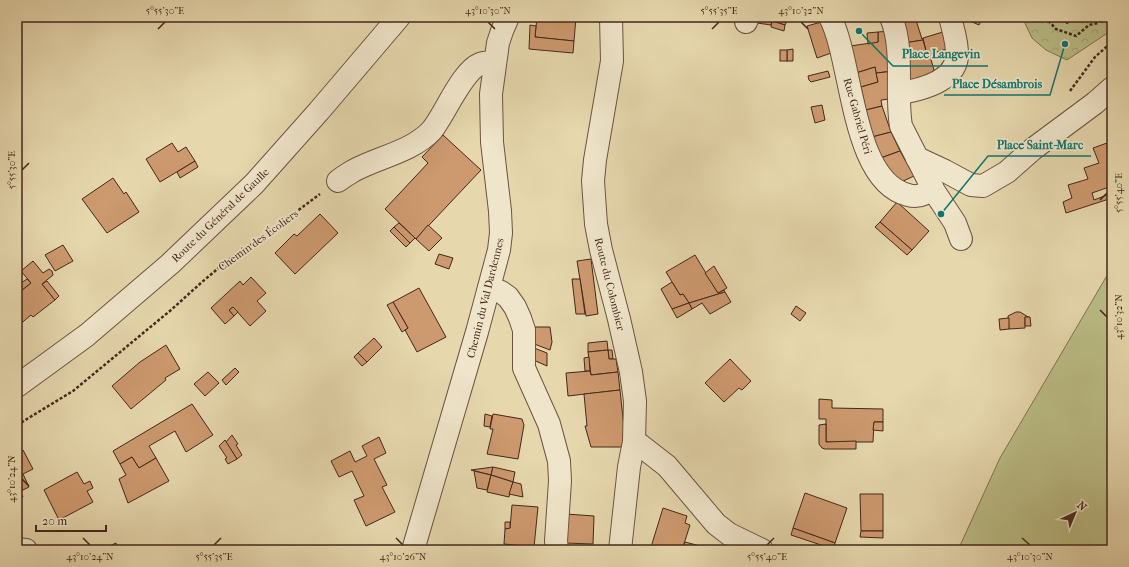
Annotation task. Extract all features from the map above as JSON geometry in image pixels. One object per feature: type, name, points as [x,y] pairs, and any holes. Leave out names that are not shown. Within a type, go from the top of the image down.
[{"type":"street","name":"Route du Général de Gaulle","points":[[17,386],[93,330],[170,264],[254,184],[319,112],[399,17]]},
{"type":"street","name":"Chemin du Val Dardennes","points":[[413,550],[499,250],[501,233],[500,211],[492,142],[491,94],[495,62],[502,31],[508,17]]},
{"type":"street","name":"Route du Colombier","points":[[611,17],[612,61],[595,160],[593,181],[596,224],[631,372],[635,401],[634,442],[620,550]]},
{"type":"street","name":"Rue Gabriel Péri","points":[[830,17],[836,32],[854,110],[872,164],[885,182],[895,190],[904,194],[913,197],[923,195],[932,187]]},
{"type":"street","points":[[891,17],[897,35],[900,126],[932,187],[955,223],[961,240]]},
{"type":"street","points":[[900,93],[914,91],[936,83],[944,77],[955,63],[956,49],[950,17]]},
{"type":"street","points":[[338,181],[354,171],[419,141],[427,135],[436,124],[466,75],[479,64],[495,62]]},
{"type":"street","points":[[917,158],[971,185],[983,186],[1006,172],[1112,88]]},
{"type":"street","points":[[489,288],[501,292],[508,297],[520,318],[524,330],[524,368],[533,392],[543,409],[549,424],[559,461],[560,481],[556,541],[557,550]]},
{"type":"street","points":[[634,442],[667,466],[716,524],[729,534],[762,550]]},
{"type":"street","points":[[17,549],[26,550]]},
{"type":"path","points":[[1045,17],[1056,29],[1076,36],[1089,25],[1098,23],[1101,17]]},
{"type":"path","points":[[1107,46],[1112,47]]},
{"type":"path","name":"Chemin des Écoliers","points":[[17,425],[73,391],[171,310],[228,260],[263,237],[338,181]]},
{"type":"green space","points":[[1022,17],[1112,17],[1112,30],[1067,60],[1046,50],[1032,38]]},
{"type":"green space","points":[[1112,267],[1112,550],[958,550],[1000,458]]},
{"type":"building","points":[[537,17],[576,17],[574,41],[535,37]]},
{"type":"building","points":[[758,17],[770,17],[768,20]]},
{"type":"building","points":[[758,17],[768,20],[770,17],[789,17],[785,25],[772,21],[771,25],[750,22]]},
{"type":"building","points":[[895,17],[915,17],[923,40],[904,43]]},
{"type":"building","points":[[961,17],[983,17],[979,25]]},
{"type":"building","points":[[1061,17],[1075,17],[1067,24]]},
{"type":"building","points":[[772,21],[785,25],[784,31],[771,27]]},
{"type":"building","points":[[825,21],[834,52],[817,58],[807,26]]},
{"type":"building","points":[[530,25],[536,26],[535,37],[574,41],[573,53],[529,49]]},
{"type":"building","points":[[891,31],[895,71],[876,73],[875,67],[856,73],[850,46],[878,42],[878,32]]},
{"type":"building","points":[[946,31],[950,48],[927,55],[923,38]]},
{"type":"building","points":[[878,32],[878,42],[868,44],[867,33]]},
{"type":"building","points":[[923,40],[927,55],[929,54],[930,56],[936,77],[903,86],[904,43]]},
{"type":"building","points":[[793,49],[793,61],[787,61],[787,50]]},
{"type":"building","points":[[780,50],[787,50],[787,61],[780,61]]},
{"type":"building","points":[[875,67],[878,82],[861,87],[856,73]]},
{"type":"building","points":[[828,71],[830,77],[811,82],[809,80],[808,76]]},
{"type":"building","points":[[895,71],[897,98],[881,100],[882,106],[866,110],[861,87],[878,82],[876,73]]},
{"type":"building","points":[[822,105],[825,120],[815,123],[811,107]]},
{"type":"building","points":[[882,106],[891,132],[872,137],[866,110]]},
{"type":"building","points":[[891,132],[900,151],[878,159],[872,137]]},
{"type":"building","points":[[443,135],[481,170],[416,239],[385,209],[428,163],[422,157]]},
{"type":"building","points":[[172,143],[178,152],[186,147],[195,161],[160,182],[146,159]]},
{"type":"building","points":[[1107,143],[1112,159],[1112,186],[1092,193],[1094,200],[1112,193],[1112,198],[1066,213],[1063,202],[1072,198],[1068,185],[1088,179],[1084,168],[1099,163],[1093,148]]},
{"type":"building","points":[[900,151],[914,176],[897,184],[878,159]]},
{"type":"building","points":[[195,161],[198,167],[180,178],[177,172]]},
{"type":"building","points":[[113,178],[124,194],[126,192],[139,212],[107,233],[82,199]]},
{"type":"building","points":[[897,202],[929,231],[912,250],[880,222]]},
{"type":"building","points":[[320,214],[338,233],[295,274],[275,253],[294,234],[297,236]]},
{"type":"building","points":[[880,222],[912,250],[907,255],[875,227]]},
{"type":"building","points":[[399,223],[415,238],[410,243],[394,227]]},
{"type":"building","points":[[428,225],[442,238],[429,251],[416,239]]},
{"type":"building","points":[[394,227],[410,243],[406,247],[390,231]]},
{"type":"building","points":[[63,245],[73,261],[55,271],[45,255]]},
{"type":"building","points":[[439,254],[453,258],[449,269],[435,264]]},
{"type":"building","points":[[695,255],[718,293],[724,290],[725,292],[689,303],[683,294],[680,295],[666,272]]},
{"type":"building","points":[[591,259],[598,314],[586,316],[577,261]]},
{"type":"building","points":[[33,261],[43,273],[49,269],[52,271],[53,275],[42,284],[55,300],[33,317],[31,315],[18,326],[17,286],[18,285],[22,290],[31,283],[21,271]]},
{"type":"building","points":[[714,266],[727,288],[718,293],[705,273]]},
{"type":"building","points":[[251,277],[266,293],[257,301],[266,311],[250,326],[233,307],[229,310],[234,316],[225,324],[211,308],[240,281],[243,285]]},
{"type":"building","points":[[27,279],[31,283],[22,290],[18,285]]},
{"type":"building","points":[[572,279],[580,279],[585,314],[576,314]]},
{"type":"building","points":[[47,281],[59,296],[55,300],[42,284]]},
{"type":"building","points":[[672,282],[680,295],[683,294],[689,303],[672,309],[661,289]]},
{"type":"building","points":[[419,288],[446,337],[417,352],[405,330],[408,328],[393,302]]},
{"type":"building","points":[[725,292],[731,302],[710,314],[702,303],[692,309],[689,303]]},
{"type":"building","points":[[393,302],[408,328],[402,332],[387,305]]},
{"type":"building","points":[[689,303],[692,309],[677,318],[672,309]]},
{"type":"building","points":[[796,306],[806,313],[800,321],[791,314]]},
{"type":"building","points":[[233,307],[238,312],[234,316],[229,310]]},
{"type":"building","points":[[1016,312],[1020,312],[1030,318],[1025,317],[1025,328],[1009,329],[1008,316]]},
{"type":"building","points":[[1025,317],[1030,317],[1031,326],[1025,326]]},
{"type":"building","points":[[1009,318],[1009,329],[1000,330],[999,319]]},
{"type":"building","points":[[528,327],[550,327],[552,342],[550,350],[529,342]]},
{"type":"building","points":[[374,338],[382,347],[367,362],[358,353]]},
{"type":"building","points":[[607,341],[608,350],[588,352],[588,343]]},
{"type":"building","points":[[166,345],[180,369],[165,378],[166,380],[131,409],[112,386],[140,362]]},
{"type":"building","points":[[529,346],[547,353],[547,366],[529,358]]},
{"type":"building","points":[[608,350],[612,350],[613,359],[609,359]]},
{"type":"building","points":[[608,350],[609,359],[616,359],[618,372],[591,375],[588,352]]},
{"type":"building","points":[[358,353],[367,362],[362,366],[354,357]]},
{"type":"building","points":[[589,357],[590,371],[585,371],[584,358]]},
{"type":"building","points":[[730,359],[751,381],[742,390],[739,388],[724,402],[705,383]]},
{"type":"building","points":[[235,368],[239,372],[226,385],[222,380]]},
{"type":"building","points":[[590,371],[591,375],[618,372],[620,390],[568,396],[566,373]]},
{"type":"building","points":[[208,372],[219,383],[205,396],[194,384]]},
{"type":"building","points":[[620,390],[624,428],[622,447],[591,447],[585,426],[587,426],[584,394]]},
{"type":"building","points":[[819,399],[832,400],[832,408],[883,409],[883,422],[874,422],[873,442],[826,442],[826,419],[819,419]]},
{"type":"building","points":[[192,404],[213,435],[186,452],[175,431],[149,446],[156,458],[139,468],[132,457],[120,464],[113,451]]},
{"type":"building","points":[[485,414],[492,416],[490,427],[484,426]]},
{"type":"building","points":[[493,414],[522,419],[524,425],[518,459],[487,454],[493,429],[490,429]]},
{"type":"building","points":[[874,422],[883,422],[883,431],[873,430]]},
{"type":"building","points":[[826,424],[826,442],[856,441],[856,449],[822,448],[819,444],[819,425]]},
{"type":"building","points":[[232,435],[238,444],[236,445],[242,455],[237,459],[226,442]]},
{"type":"building","points":[[379,437],[386,453],[374,459],[387,485],[382,487],[395,512],[366,526],[354,500],[364,496],[352,471],[339,477],[331,461],[350,451],[355,462],[367,456],[362,446]]},
{"type":"building","points":[[225,440],[237,459],[228,464],[225,459],[227,458],[219,446]]},
{"type":"building","points":[[23,450],[33,469],[23,474],[29,487],[17,493],[17,453]]},
{"type":"building","points":[[132,457],[139,468],[156,458],[169,481],[128,503],[119,479],[126,475],[120,464]]},
{"type":"building","points":[[493,467],[491,475],[471,470]]},
{"type":"building","points":[[493,467],[515,472],[513,482],[491,475]]},
{"type":"building","points":[[474,471],[491,475],[487,490],[477,488]]},
{"type":"building","points":[[77,472],[84,484],[90,481],[93,488],[87,491],[93,502],[59,520],[44,490]]},
{"type":"building","points":[[491,475],[513,482],[509,497],[487,492]]},
{"type":"building","points":[[513,482],[521,484],[523,497],[509,494]]},
{"type":"building","points":[[805,493],[847,508],[835,543],[793,528]]},
{"type":"building","points":[[21,494],[23,497],[17,501],[17,496]]},
{"type":"building","points":[[860,494],[883,494],[883,531],[861,531]]},
{"type":"building","points":[[512,505],[538,507],[534,547],[504,544],[505,529],[510,528]]},
{"type":"building","points":[[663,508],[687,516],[685,523],[690,525],[682,550],[659,550],[651,547]]},
{"type":"building","points":[[566,514],[594,516],[593,544],[564,543]]},
{"type":"building","points":[[505,522],[510,522],[510,528],[505,529]]},
{"type":"building","points":[[793,528],[835,543],[833,549],[791,535]]},
{"type":"building","points":[[861,531],[883,531],[883,538],[860,537]]},
{"type":"building","points":[[685,542],[704,547],[704,550],[682,550]]},
{"type":"building","points":[[116,543],[119,550],[101,550]]},
{"type":"place","name":"Place Langevin","points":[[859,31]]},
{"type":"place","name":"Place Désambrois","points":[[1065,44]]},
{"type":"place","name":"Place Saint-Marc","points":[[941,214]]}]
